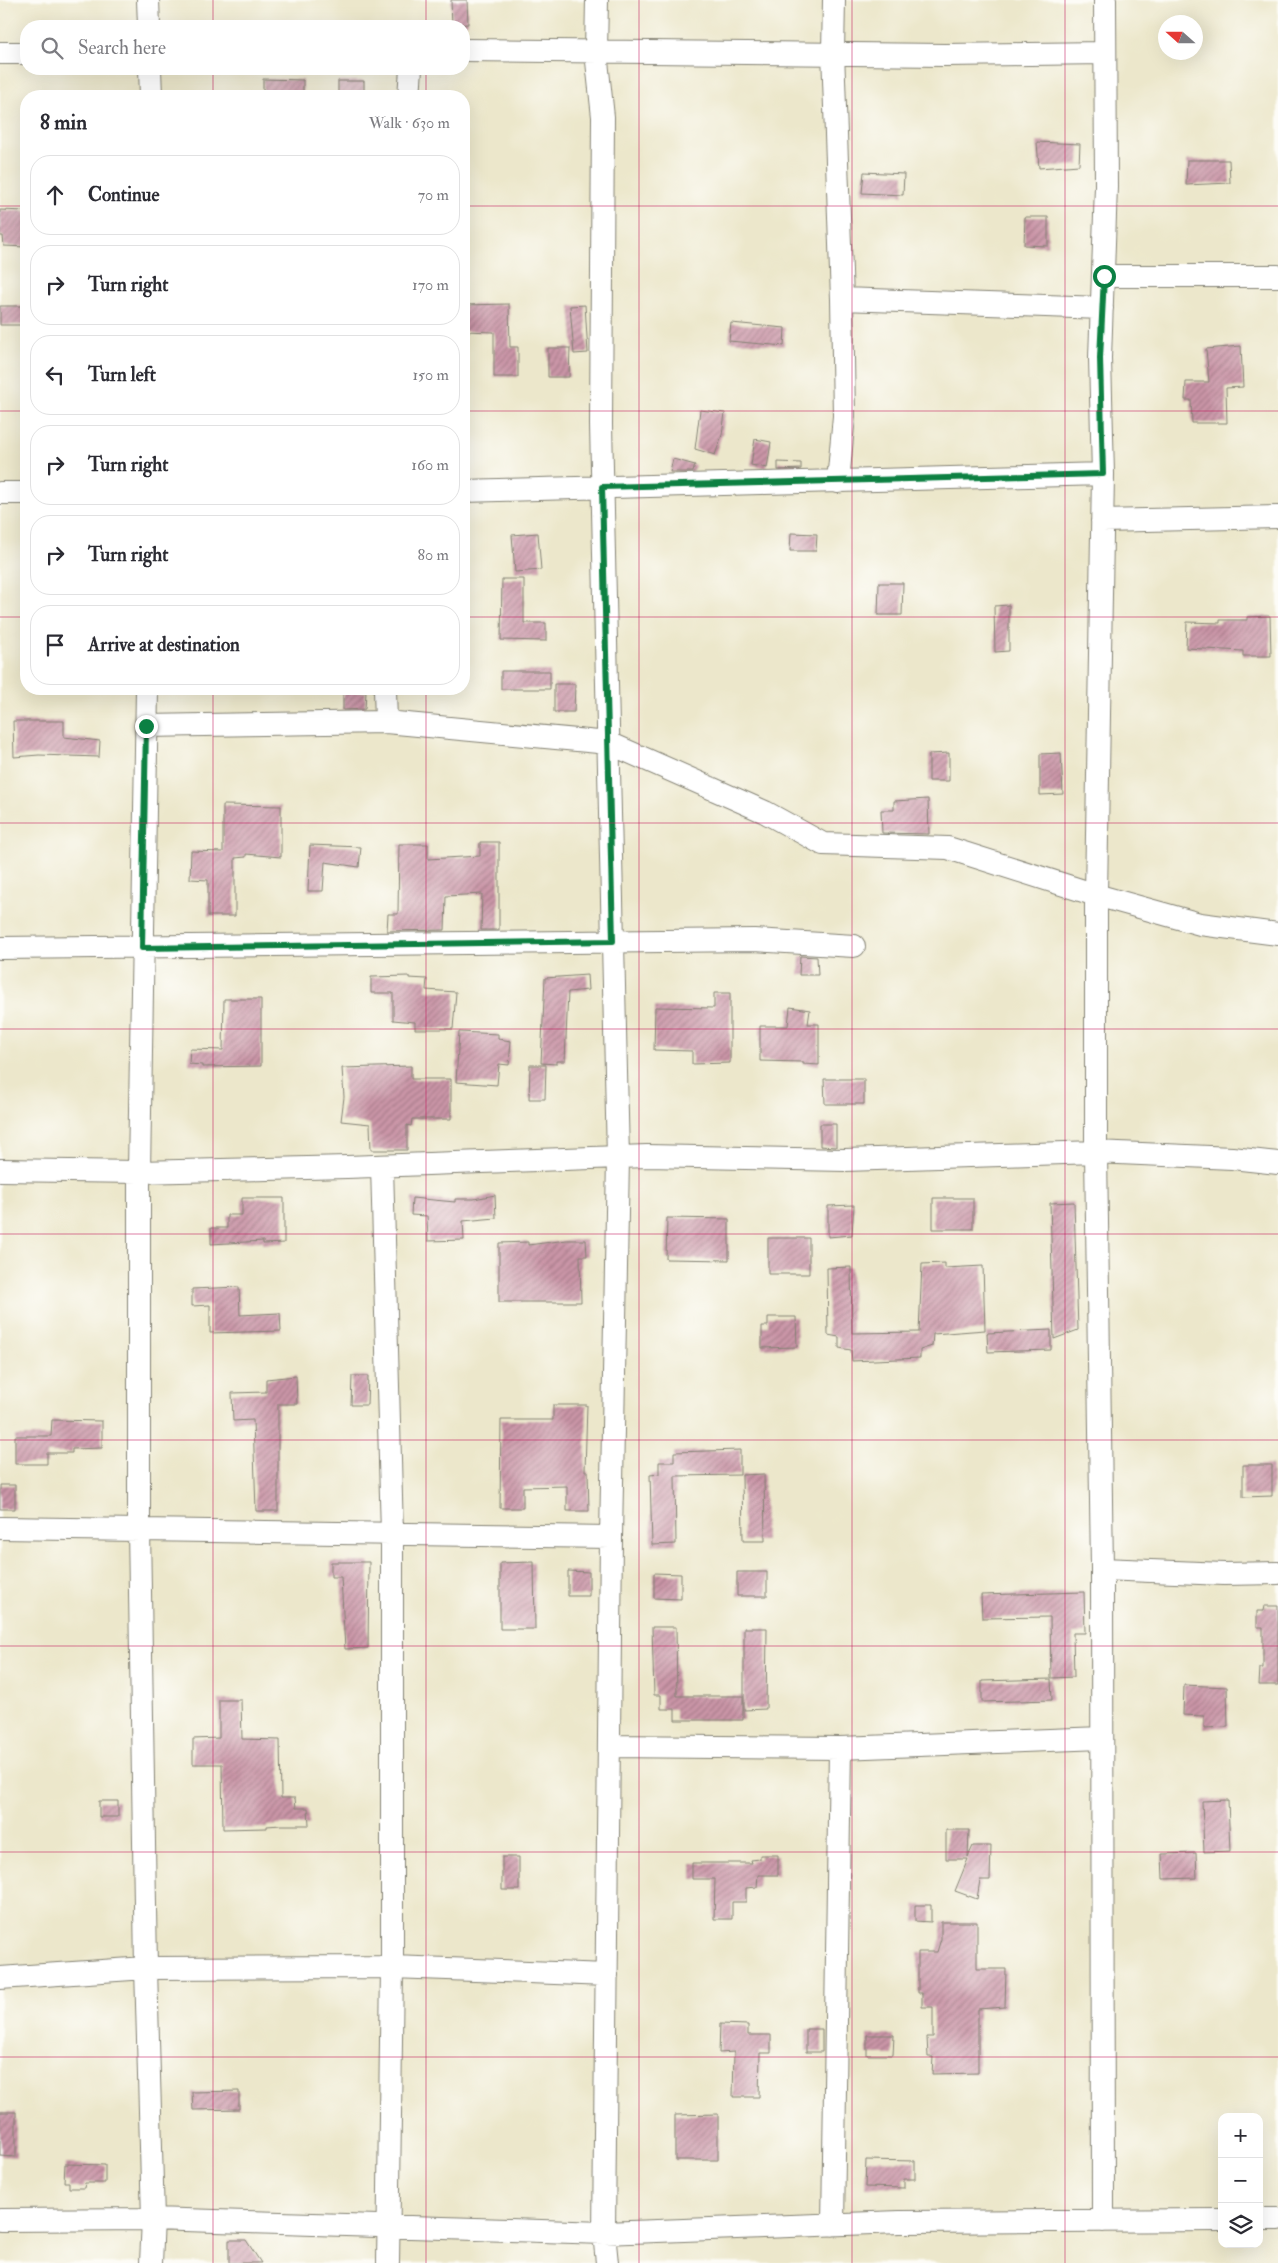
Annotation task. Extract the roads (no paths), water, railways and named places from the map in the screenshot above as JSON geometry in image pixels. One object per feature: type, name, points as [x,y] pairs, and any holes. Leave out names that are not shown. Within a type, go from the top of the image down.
[{"type":"street","points":[[148,0],[149,20]]},
{"type":"street","points":[[597,0],[596,52],[603,117],[600,339],[602,487],[618,1158],[611,1537],[604,2233],[607,2263]]},
{"type":"street","points":[[834,0],[844,416],[838,482]]},
{"type":"street","points":[[1103,2221],[1102,1568],[1096,1152],[1096,896],[1103,474],[1100,358],[1104,276],[1105,0]]},
{"type":"street","points":[[470,50],[834,52],[945,55],[1105,53]]},
{"type":"street","points":[[0,53],[20,52]]},
{"type":"street","points":[[150,75],[151,90]]},
{"type":"street","points":[[409,90],[411,75]]},
{"type":"street","points":[[1104,276],[1278,276]]},
{"type":"street","points":[[842,299],[1102,308]]},
{"type":"street","points":[[470,491],[1103,474]]},
{"type":"street","points":[[0,493],[20,493]]},
{"type":"street","points":[[1102,521],[1278,517]]},
{"type":"street","points":[[148,695],[139,1172],[140,1529],[146,1968],[153,2219],[151,2263]]},
{"type":"street","points":[[385,695],[386,722]]},
{"type":"street","points":[[146,726],[386,722],[609,743],[765,812],[823,844],[948,848],[1096,896],[1200,924],[1278,934]]},
{"type":"street","points":[[0,948],[142,948],[754,940],[854,946]]},
{"type":"street","points":[[0,1170],[139,1172],[382,1166],[646,1156],[845,1160],[1096,1152],[1232,1158],[1278,1163]]},
{"type":"street","points":[[382,1166],[392,1533],[392,1967],[388,2263]]},
{"type":"street","points":[[0,1528],[611,1537]]},
{"type":"street","points":[[1102,1568],[1224,1574],[1278,1573]]},
{"type":"street","points":[[609,1746],[840,1748],[1102,1738]]},
{"type":"street","points":[[833,2225],[840,1748]]},
{"type":"street","points":[[0,1978],[146,1968],[392,1967],[607,1975]]},
{"type":"street","points":[[0,2220],[153,2219],[604,2233],[833,2225],[1218,2220]]},
{"type":"street","points":[[1263,2219],[1278,2219]]}]
